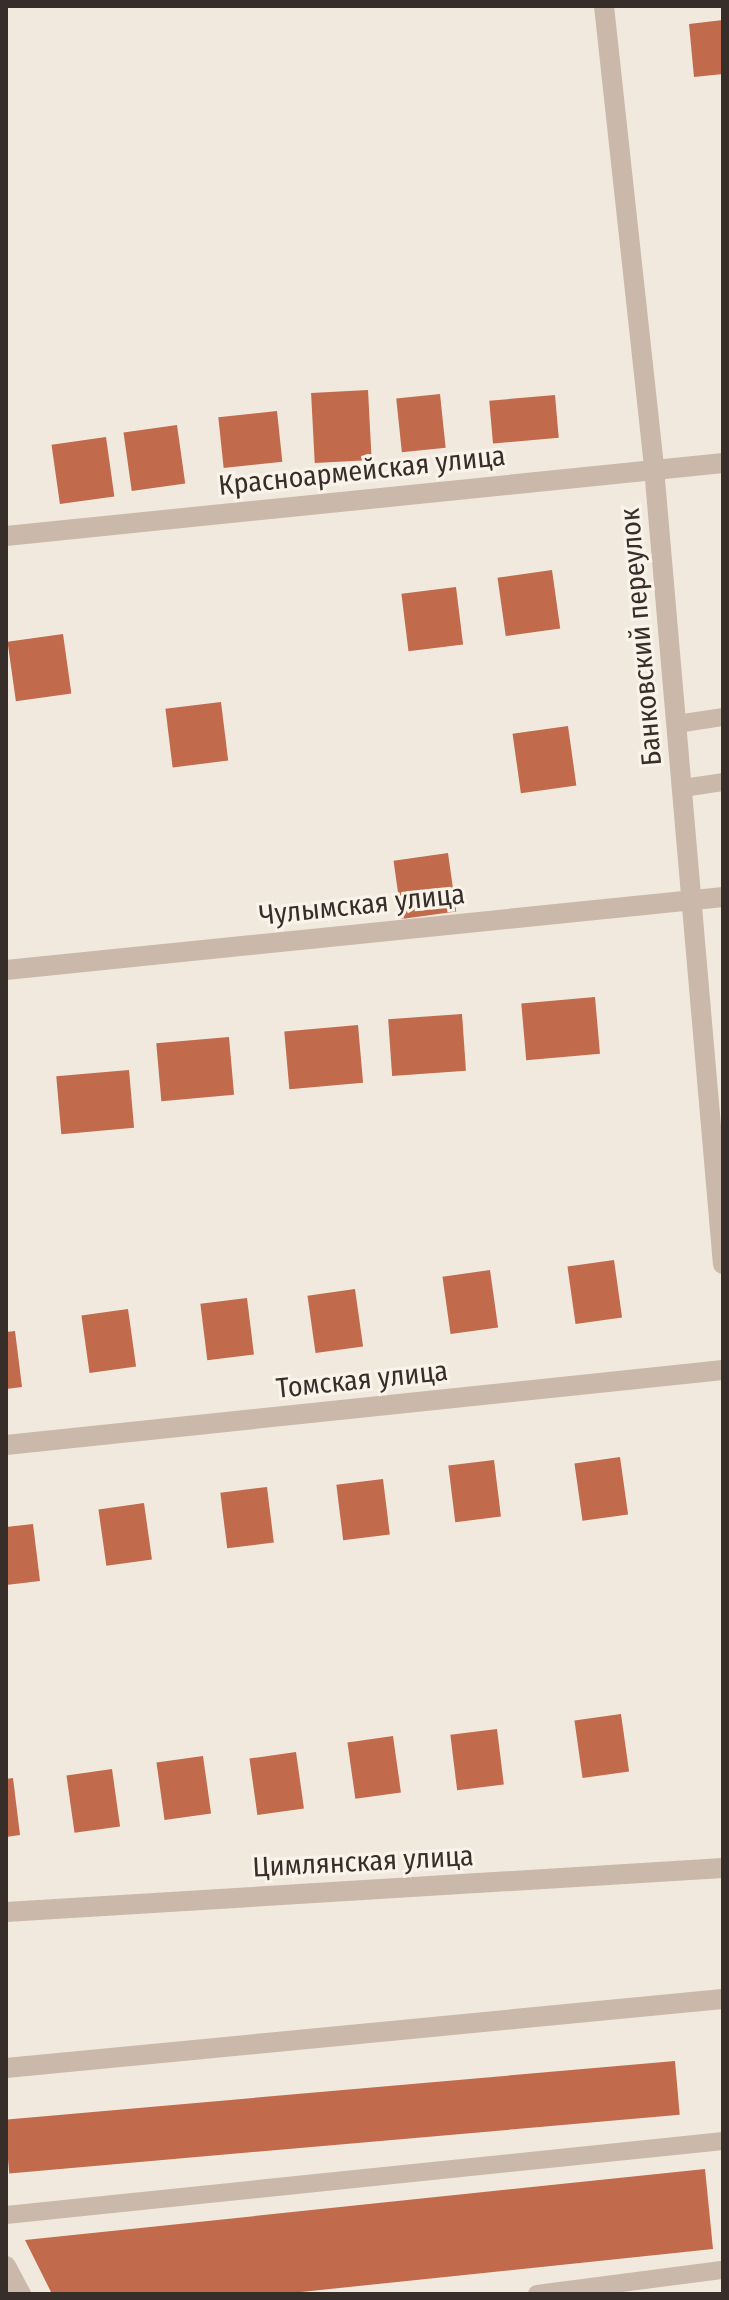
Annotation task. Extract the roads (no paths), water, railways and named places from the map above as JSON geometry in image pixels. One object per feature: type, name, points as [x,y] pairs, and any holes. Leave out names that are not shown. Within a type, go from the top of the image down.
[{"type":"street","name":"Банковский переулок","points":[[604,6],[654,468],[723,1264]]},
{"type":"street","name":"Красноармейская улица","points":[[6,536],[723,463]]},
{"type":"street","name":"Чулымская улица","points":[[6,970],[723,897]]},
{"type":"street","name":"Томская улица","points":[[6,1445],[723,1370]]},
{"type":"street","name":"Цимлянская улица","points":[[6,1912],[723,1868]]},
{"type":"street","points":[[6,2068],[723,1999]]},
{"type":"street","points":[[6,2266],[21,2294]]},
{"type":"lane","points":[[677,724],[723,717]]},
{"type":"lane","points":[[683,788],[723,782]]},
{"type":"lane","points":[[6,2215],[723,2141]]},
{"type":"lane","points":[[537,2294],[723,2270]]}]
